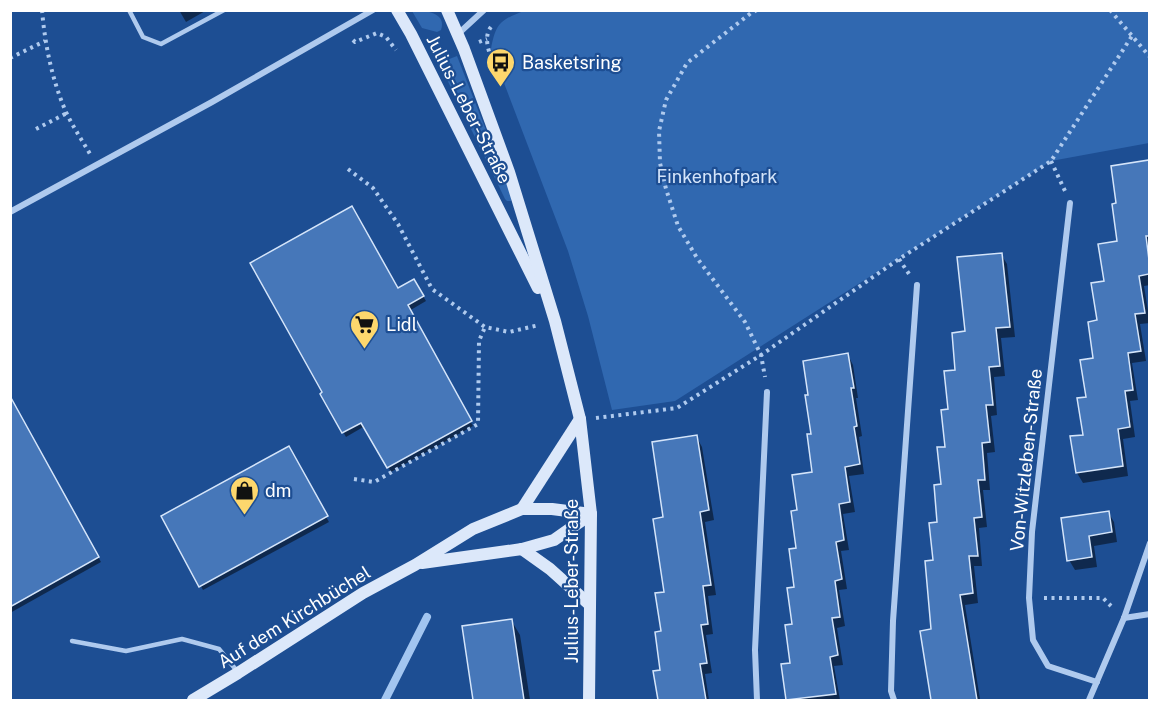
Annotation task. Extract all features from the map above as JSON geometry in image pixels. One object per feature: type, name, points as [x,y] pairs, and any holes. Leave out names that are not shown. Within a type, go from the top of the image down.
[{"type":"street","points":[[10,212],[345,28],[373,10]]},
{"type":"street","name":"Julius-Leber-Straße","points":[[397,10],[555,321]]},
{"type":"street","points":[[458,34],[484,10]]},
{"type":"street","name":"Julius-Leber-Straße","points":[[445,12],[458,34],[508,172],[555,321],[580,419],[591,514],[590,700]]},
{"type":"street","name":"Von-Witzleben-Straße","points":[[1070,203],[1032,532],[1029,598],[1033,640],[1048,666],[1097,682]]},
{"type":"street","points":[[894,700],[891,691],[893,621],[916,285]]},
{"type":"street","points":[[757,700],[754,650],[767,392]]},
{"type":"street","points":[[522,509],[580,419]]},
{"type":"street","name":"Auf dem Kirchbüchel","points":[[192,700],[363,593],[415,565],[473,529],[522,509],[552,509],[591,514]]},
{"type":"street","name":"Auf dem Kirchbüchel","points":[[415,565],[522,549],[554,540],[591,514]]},
{"type":"street","points":[[1089,700],[1124,618],[1149,543]]},
{"type":"street","points":[[522,549],[550,569],[590,604]]},
{"type":"street","points":[[1124,618],[1149,614]]},
{"type":"lane","points":[[129,10],[143,37],[161,44],[224,10]]},
{"type":"lane","points":[[72,641],[126,651],[182,639],[219,649],[238,673]]},
{"type":"path","points":[[42,10],[45,41],[55,82],[67,113],[85,146]]},
{"type":"path","points":[[757,10],[687,63],[666,100],[658,131],[660,163],[678,226],[698,258],[745,322],[761,355],[767,392]]},
{"type":"path","points":[[1110,10],[1149,57]]},
{"type":"path","points":[[345,28],[355,42],[377,33],[386,37],[398,52]]},
{"type":"path","points":[[580,419],[677,408],[761,355],[899,259],[1052,161],[1132,36]]},
{"type":"path","points":[[487,39],[492,63]]},
{"type":"path","points":[[10,58],[45,41]]},
{"type":"path","points":[[36,129],[67,113]]},
{"type":"path","points":[[1052,161],[1070,203]]},
{"type":"path","points":[[348,169],[373,188],[398,224],[432,289],[485,327],[509,333],[555,321]]},
{"type":"path","points":[[354,479],[374,482],[478,424],[479,341],[485,327]]},
{"type":"path","points":[[1029,598],[1103,598],[1124,618]]},
{"type":"green space","name":"Finkenhofpark","points":[[526,10],[1149,11],[1149,143],[1051,161],[675,401],[612,410],[588,316],[568,251],[491,49],[495,33],[501,23]]},
{"type":"green space","points":[[412,11],[428,12],[438,16],[441,19],[441,30],[437,32],[422,28]]},
{"type":"green space","points":[[457,56],[512,197],[511,201],[505,199],[439,63]]},
{"type":"building","points":[[1149,160],[1149,236],[1146,236],[1149,274],[1139,276],[1145,313],[1135,314],[1141,351],[1128,353],[1133,390],[1125,391],[1130,427],[1118,429],[1123,466],[1076,473],[1070,436],[1083,435],[1077,398],[1086,397],[1080,360],[1093,358],[1088,322],[1097,320],[1091,283],[1104,281],[1098,244],[1117,241],[1112,204],[1116,203],[1111,166]]},
{"type":"building","name":"Lidl","points":[[352,206],[398,288],[414,279],[424,296],[408,305],[472,421],[387,468],[361,423],[342,433],[320,394],[322,392],[250,263]]},
{"type":"building","points":[[1002,253],[1010,327],[996,328],[1000,366],[989,367],[993,405],[986,405],[990,442],[982,443],[985,480],[978,480],[982,517],[974,518],[978,556],[969,556],[973,593],[960,595],[977,700],[931,700],[920,631],[931,629],[925,561],[933,560],[929,523],[937,522],[934,485],[941,484],[937,447],[945,447],[941,410],[948,409],[944,371],[955,370],[952,333],[965,331],[957,257]]},
{"type":"building","points":[[848,353],[854,388],[851,388],[857,426],[854,427],[860,464],[845,467],[850,502],[839,504],[844,540],[836,542],[842,579],[835,581],[840,617],[832,618],[838,655],[830,657],[836,694],[786,700],[781,664],[790,663],[785,625],[792,624],[787,588],[794,587],[789,549],[796,548],[791,511],[797,510],[792,475],[812,472],[807,434],[811,434],[805,395],[808,395],[803,361]]},
{"type":"building","points":[[10,396],[99,557],[10,607]]},
{"type":"building","points":[[697,435],[709,510],[700,512],[711,585],[703,586],[708,624],[701,625],[707,663],[700,664],[706,700],[658,700],[653,671],[660,670],[655,632],[661,631],[655,593],[664,592],[653,519],[663,517],[652,442]]},
{"type":"building","name":"dm","points":[[289,446],[328,516],[199,587],[161,516]]},
{"type":"building","points":[[1109,511],[1112,532],[1089,536],[1092,557],[1067,561],[1061,518]]},
{"type":"building","points":[[512,619],[524,700],[473,700],[462,626]]},
{"type":"waterway","points":[[385,700],[427,617]]},
{"type":"place","name":"Basketsring","points":[[501,88]]},
{"type":"place","name":"Lidl","points":[[365,350]]},
{"type":"place","name":"dm","points":[[244,516]]}]
